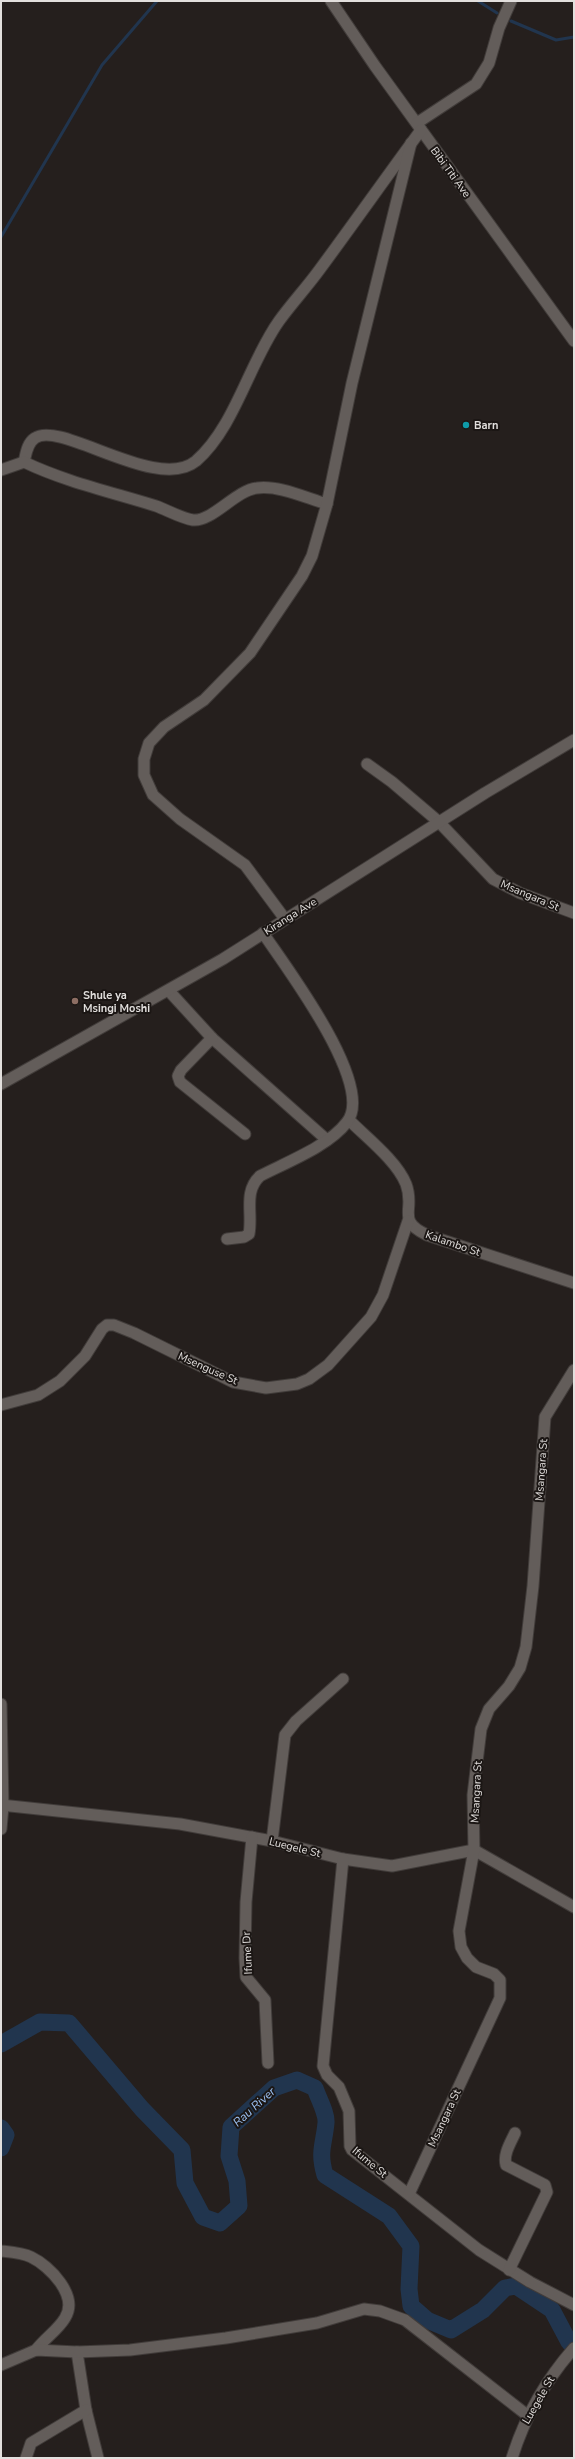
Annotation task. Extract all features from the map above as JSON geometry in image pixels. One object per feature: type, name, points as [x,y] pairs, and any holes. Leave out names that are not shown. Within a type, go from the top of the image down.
[{"type":"street","name":"Bibi Titi Ave","points":[[331,1],[574,341]]},
{"type":"street","points":[[24,462],[29,443],[35,437],[56,436],[124,460],[174,470],[188,467],[202,455],[222,429],[278,322],[319,271],[411,143],[419,126],[476,84],[489,63],[499,28],[511,1]]},
{"type":"street","points":[[285,919],[245,865],[180,818],[153,794],[144,775],[144,759],[149,743],[164,727],[204,700],[250,653],[302,576],[312,556],[327,504],[352,383],[411,143]]},
{"type":"street","points":[[1,470],[24,462],[87,487],[154,506],[192,520],[202,518],[234,498],[255,488],[268,487],[327,504]]},
{"type":"street","name":"Kiranga Ave","points":[[1,1084],[170,991],[439,822],[574,740]]},
{"type":"street","name":"Msangara St","points":[[367,764],[392,782],[439,822],[493,879],[520,893],[574,913]]},
{"type":"street","points":[[227,1239],[244,1237],[249,1234],[250,1192],[254,1182],[260,1176],[327,1140],[349,1120],[352,1094],[346,1068],[324,1025],[263,933]]},
{"type":"street","points":[[170,991],[212,1038],[285,1101],[327,1140]]},
{"type":"street","points":[[212,1038],[181,1070],[178,1076],[180,1082],[245,1134]]},
{"type":"street","points":[[349,1120],[401,1174],[407,1185],[410,1204],[408,1222]]},
{"type":"street","name":"Kalambo St","points":[[408,1222],[412,1227],[427,1235],[574,1283]]},
{"type":"street","name":"Msenguse St","points":[[1,1404],[38,1395],[60,1381],[85,1356],[102,1329],[107,1325],[114,1325],[134,1333],[233,1382],[266,1388],[303,1382],[328,1365],[371,1317],[383,1295],[408,1222]]},
{"type":"street","name":"Msangara St","points":[[409,2194],[500,1998],[500,1980],[494,1974],[476,1967],[467,1958],[461,1947],[459,1931],[474,1850],[473,1795],[481,1729],[489,1709],[509,1686],[520,1668],[526,1647],[533,1586],[545,1418],[574,1370]]},
{"type":"street","points":[[272,1841],[285,1735],[296,1721],[344,1679]]},
{"type":"street","points":[[1,1704],[1,1829]]},
{"type":"street","name":"Luegele St","points":[[2,1806],[180,1824],[272,1841],[343,1859],[392,1866],[474,1850]]},
{"type":"street","name":"Ifume Dr","points":[[252,1837],[246,1902],[246,1971],[249,1982],[265,2000],[268,2063]]},
{"type":"street","points":[[474,1850],[574,1907]]},
{"type":"street","name":"Ifume St","points":[[343,1859],[324,2051],[324,2071],[339,2087],[349,2111],[349,2138],[352,2150],[478,2250],[509,2270],[574,2305]]},
{"type":"street","points":[[509,2270],[547,2192],[545,2185],[506,2165],[505,2160],[515,2133]]},
{"type":"street","points":[[1,2251],[31,2256],[52,2270],[68,2298],[69,2308],[65,2319],[36,2350],[1,2365]]},
{"type":"street","points":[[36,2350],[77,2352],[130,2350],[226,2338],[317,2323],[364,2309],[380,2311],[405,2320],[527,2415]]},
{"type":"street","name":"Luegele St","points":[[512,2458],[527,2415],[555,2371],[574,2348]]},
{"type":"street","points":[[77,2352],[86,2410],[98,2458]]},
{"type":"street","points":[[26,2458],[31,2443],[86,2410]]},
{"type":"waterway","points":[[1,237],[102,65],[157,1]]},
{"type":"waterway","points":[[478,1],[497,13]]},
{"type":"waterway","points":[[511,21],[556,40],[574,37]]},
{"type":"waterway","name":"Rau River","points":[[1,2044],[40,2022],[69,2023],[142,2109],[182,2150],[185,2183],[203,2217],[220,2223],[239,2206],[237,2181],[229,2156],[231,2127],[274,2088],[297,2080],[315,2088],[326,2119],[322,2148],[322,2160],[325,2175],[389,2216],[411,2246],[409,2289],[411,2306],[427,2320],[451,2330],[483,2310],[505,2288],[516,2286],[552,2310],[569,2342]]},
{"type":"waterway","name":"Rau River","points":[[1,2128],[6,2135],[1,2148]]},
{"type":"place","name":"Barn","points":[[466,425]]},
{"type":"place","name":"Shule ya Msingi Moshi","points":[[75,1001]]}]
